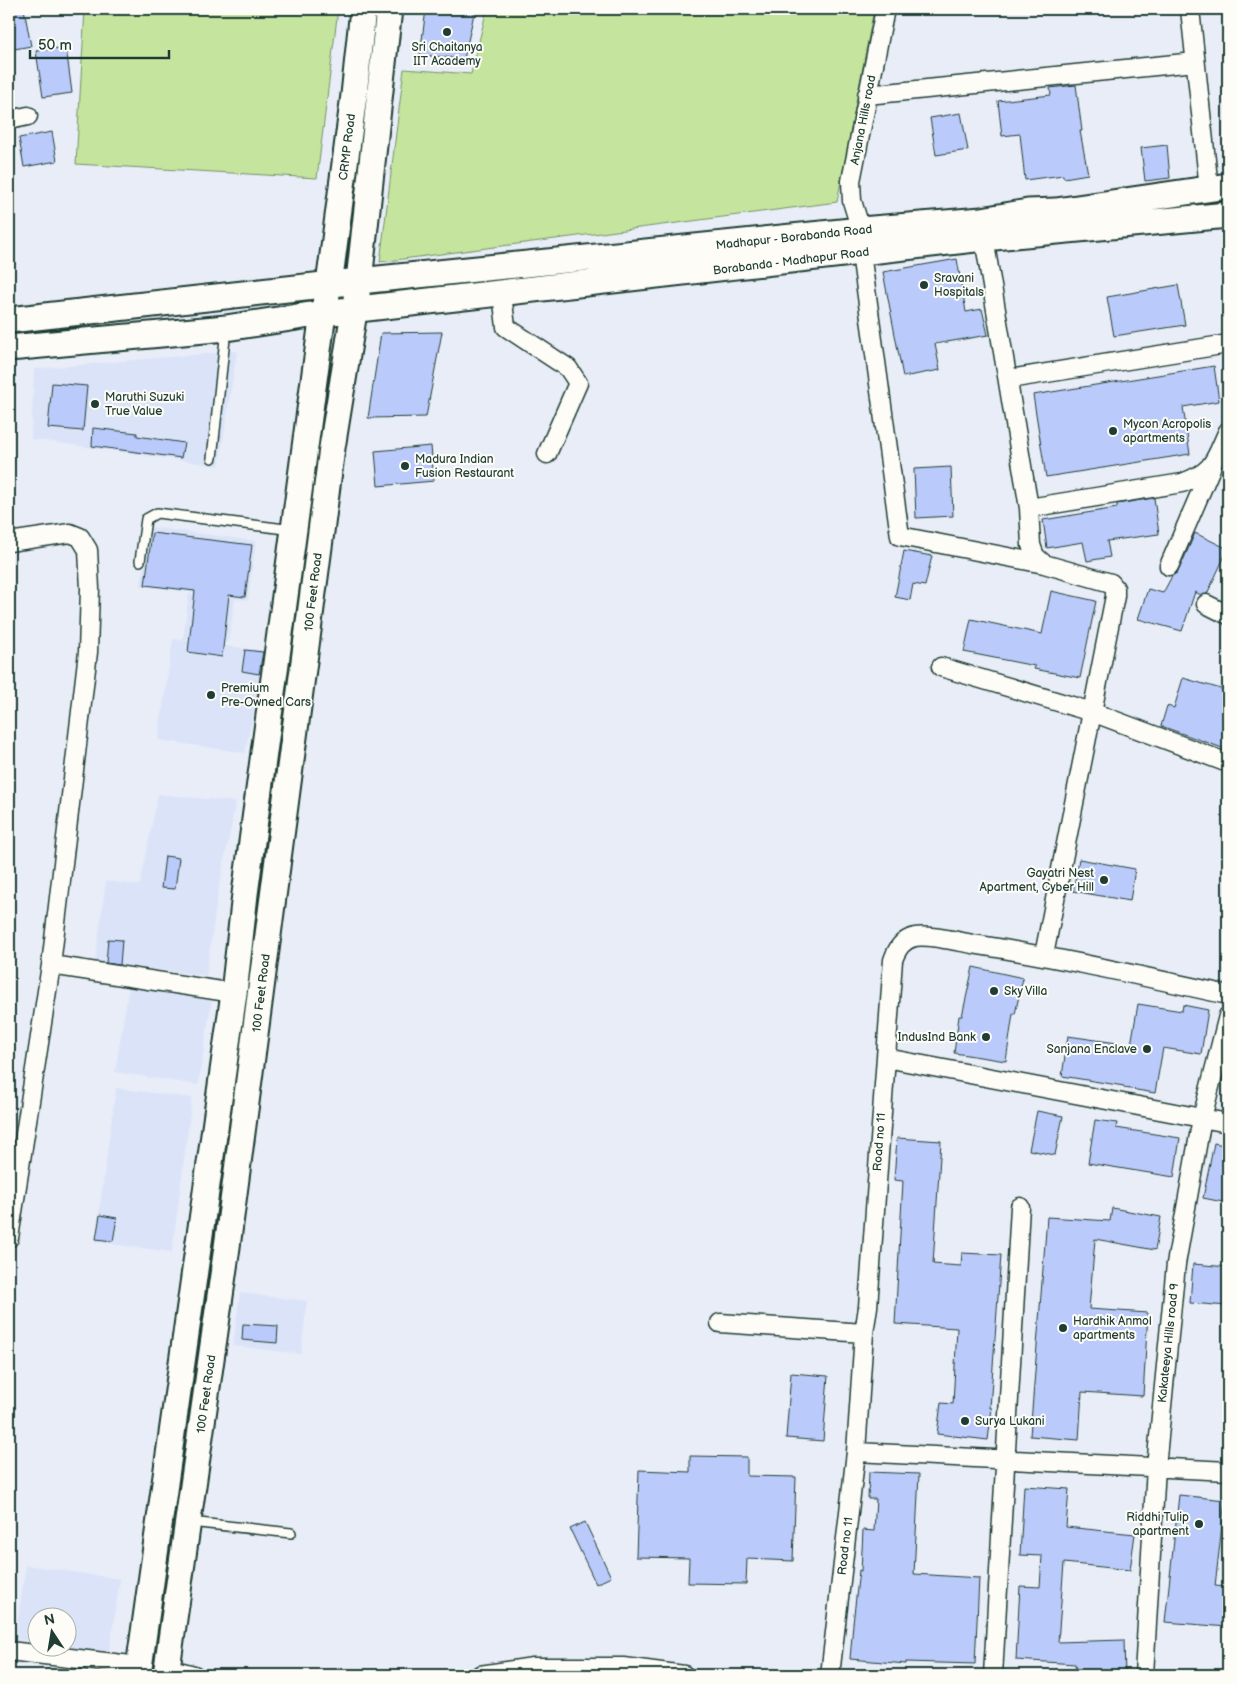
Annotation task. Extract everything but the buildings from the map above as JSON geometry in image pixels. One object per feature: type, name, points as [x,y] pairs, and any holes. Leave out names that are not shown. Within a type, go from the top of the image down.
[{"type":"main road","name":"CRMP Road","points":[[323,313],[329,285],[354,95],[363,9]]},
{"type":"main road","name":"CRMP Road","points":[[359,281],[388,9]]},
{"type":"main road","name":"Madhapur - Borabanda Road","points":[[359,281],[861,241],[1028,212],[1056,211],[1219,188]]},
{"type":"main road","name":"Borabanda - Madhapur Road","points":[[354,311],[502,294],[861,241],[984,238],[1228,215]]},
{"type":"main road","points":[[9,320],[359,281]]},
{"type":"main road","name":"100 Feet Road","points":[[166,1672],[227,1247],[331,458],[359,281]]},
{"type":"main road","points":[[9,348],[226,328],[323,313],[354,311]]},
{"type":"main road","points":[[139,1671],[234,993],[245,894],[323,313]]},
{"type":"street","name":"Anjana Hills road","points":[[884,9],[850,191],[861,241],[900,536],[1044,564]]},
{"type":"street","points":[[1190,9],[1195,62],[1219,188]]},
{"type":"street","points":[[867,95],[1195,62]]},
{"type":"street","points":[[9,120],[28,116]]},
{"type":"street","points":[[984,238],[1029,508],[1031,545],[1036,556],[1044,564],[1111,583],[1115,588],[1115,596],[1044,955]]},
{"type":"street","points":[[502,294],[506,327],[568,368],[578,384],[547,454]]},
{"type":"street","points":[[1009,380],[1228,344]]},
{"type":"street","points":[[1169,566],[1228,431]]},
{"type":"street","points":[[1029,508],[1182,483],[1198,477],[1212,467]]},
{"type":"street","points":[[9,542],[70,534],[80,537],[88,550],[90,589],[88,652],[52,965],[9,1238]]},
{"type":"street","points":[[1206,604],[1228,615]]},
{"type":"street","points":[[941,667],[1092,712],[1228,763]]},
{"type":"street","name":"Road no 11","points":[[830,1675],[856,1452],[893,960],[898,947],[906,940],[917,936],[926,937],[1044,955],[1228,995]]},
{"type":"street","points":[[52,965],[234,993]]},
{"type":"street","name":"Kakateeya Hills road 9","points":[[1144,1675],[1156,1467],[1176,1264],[1202,1118],[1228,1016]]},
{"type":"street","points":[[886,1058],[1228,1123]]},
{"type":"street","points":[[993,1675],[1020,1207]]},
{"type":"street","points":[[720,1323],[864,1333]]},
{"type":"street","points":[[856,1452],[1228,1471]]},
{"type":"street","points":[[9,1651],[139,1671]]},
{"type":"street","points":[[480,1675],[533,1667],[624,1668],[684,1675]]},
{"type":"street","points":[[166,1672],[194,1675]]},
{"type":"lane","points":[[212,458],[226,328]]},
{"type":"lane","points":[[140,561],[146,519],[157,513],[294,530]]},
{"type":"lane","points":[[188,1522],[291,1533]]},
{"type":"shaded area","points":[[237,351],[219,466],[31,439],[34,369]]},
{"type":"shaded area","points":[[149,527],[256,541],[248,600],[235,599],[228,643],[183,639],[189,594],[226,597],[141,586]]},
{"type":"shaded area","name":"Premium Pre-Owned Cars","points":[[173,639],[266,651],[245,753],[158,740]]},
{"type":"shaded area","points":[[158,794],[236,802],[218,893],[206,976],[95,962],[106,881],[140,885]]},
{"type":"shaded area","points":[[129,986],[212,999],[198,1085],[115,1072]]},
{"type":"shaded area","points":[[116,1088],[192,1098],[172,1252],[95,1242]]},
{"type":"shaded area","points":[[240,1293],[307,1301],[301,1354],[233,1346]]},
{"type":"shaded area","points":[[26,1565],[120,1579],[109,1653],[78,1649],[78,1606],[28,1606],[28,1642],[15,1640]]},
{"type":"green space","points":[[85,9],[338,9],[317,178],[76,164]]},
{"type":"green space","points":[[487,9],[874,9],[837,202],[380,262],[404,69],[471,74]]},
{"type":"place","name":"Sri Chaitanya IIT Academy","points":[[447,32]]},
{"type":"place","name":"Sravani Hospitals","points":[[924,285]]},
{"type":"place","name":"Maruthi Suzuki True Value","points":[[95,404]]},
{"type":"place","name":"Mycon Acropolis apartments","points":[[1113,431]]},
{"type":"place","name":"Madura Indian Fusion Restaurant","points":[[405,466]]},
{"type":"place","name":"Premium Pre-Owned Cars","points":[[211,695]]},
{"type":"place","name":"Gayatri Nest Apartment, Cyber Hill","points":[[1104,880]]},
{"type":"place","name":"Sky Villa","points":[[994,991]]},
{"type":"place","name":"IndusInd Bank","points":[[986,1037]]},
{"type":"place","name":"Sanjana Enclave","points":[[1147,1049]]},
{"type":"place","name":"Hardhik Anmol apartments","points":[[1063,1328]]},
{"type":"place","name":"Surya Lukani","points":[[965,1421]]},
{"type":"place","name":"Riddhi Tulip apartment","points":[[1199,1524]]}]
